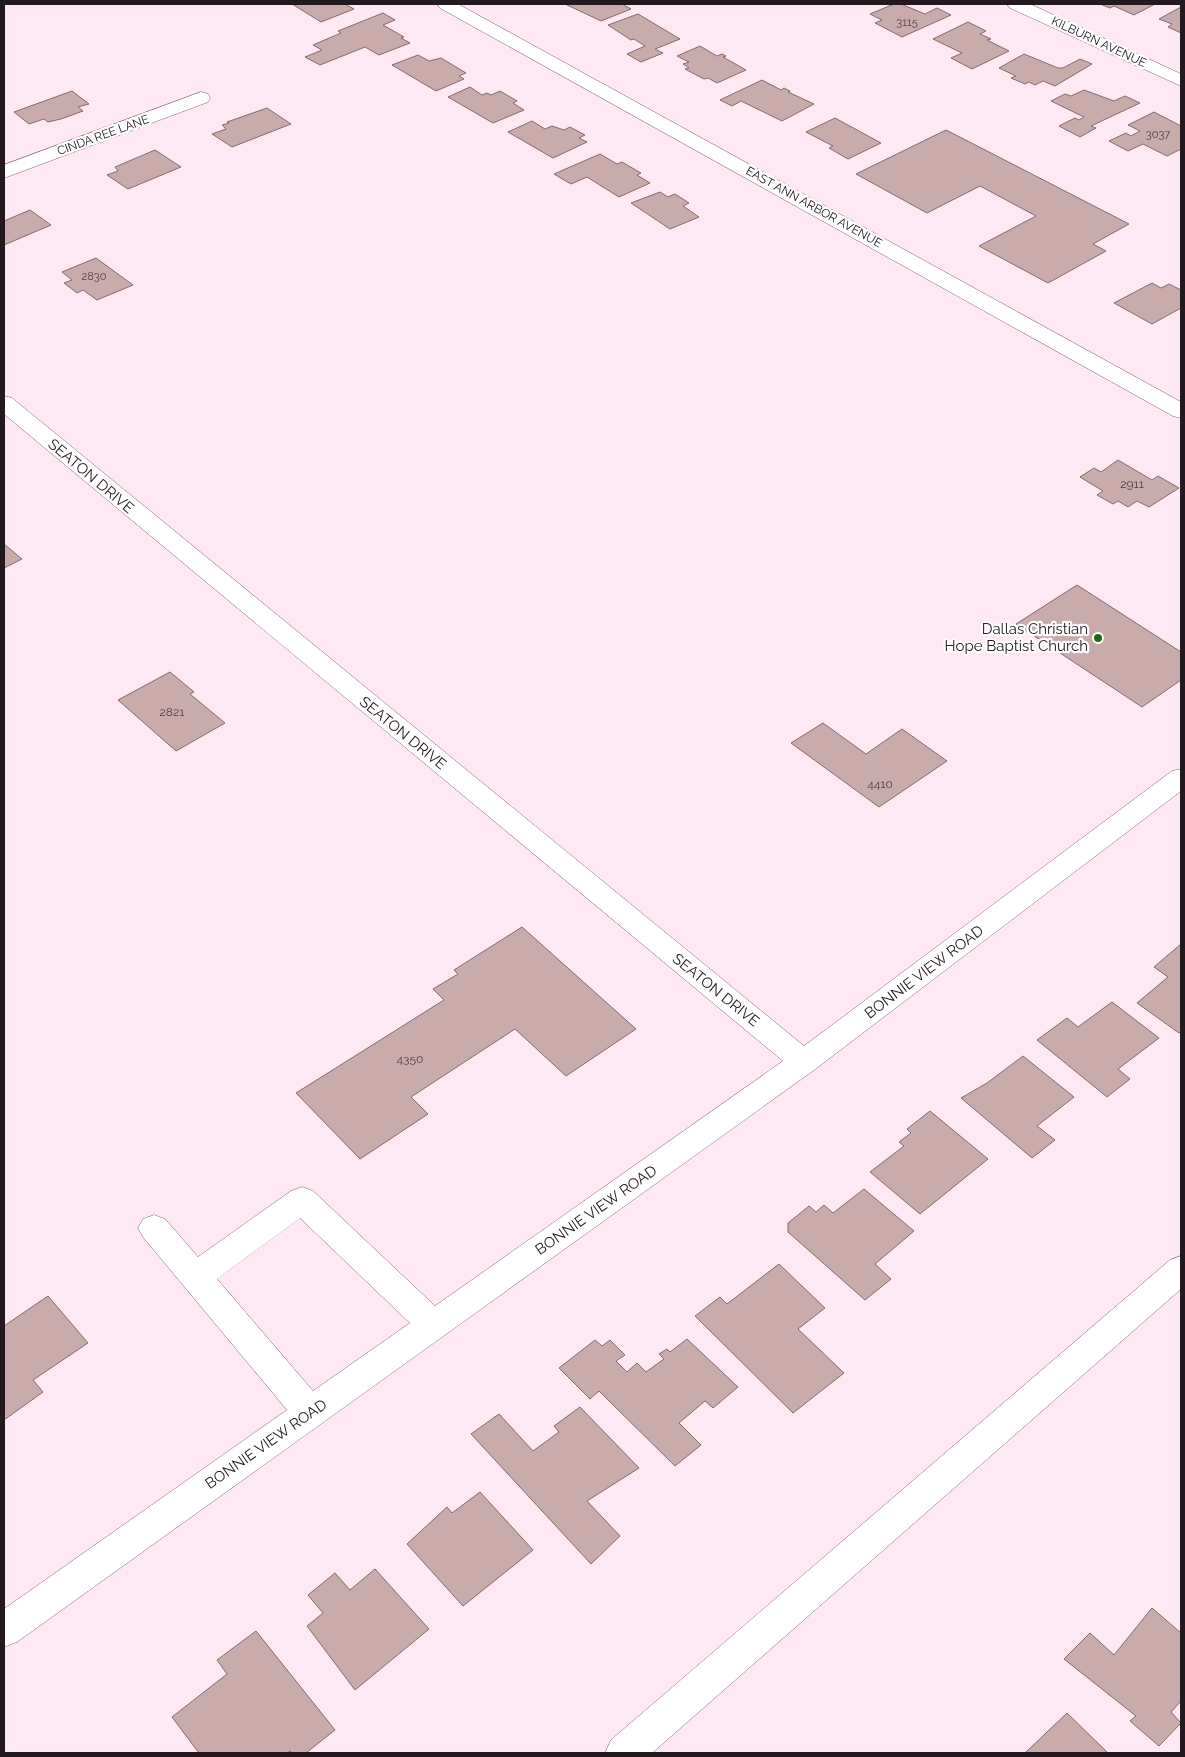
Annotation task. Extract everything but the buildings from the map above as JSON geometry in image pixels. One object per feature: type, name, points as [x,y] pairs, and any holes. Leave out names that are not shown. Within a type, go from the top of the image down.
[{"type":"street","name":"EAST ANN ARBOR AVENUE","points":[[446,4],[1181,410]]},
{"type":"street","name":"KILBURN AVENUE","points":[[1016,4],[1181,81]]},
{"type":"street","name":"CINDA REE LANE","points":[[4,172],[202,98]]},
{"type":"street","name":"SEATON DRIVE","points":[[4,403],[804,1062]]},
{"type":"street","name":"BONNIE VIEW ROAD","points":[[4,1630],[804,1062],[1181,778]]},
{"type":"street","points":[[196,1276],[302,1200],[434,1325]]},
{"type":"street","points":[[154,1228],[311,1413]]},
{"type":"street","points":[[624,1753],[1181,1270]]},
{"type":"place","name":"Dallas Christian Hope Baptist Church","points":[[1098,638]]}]
